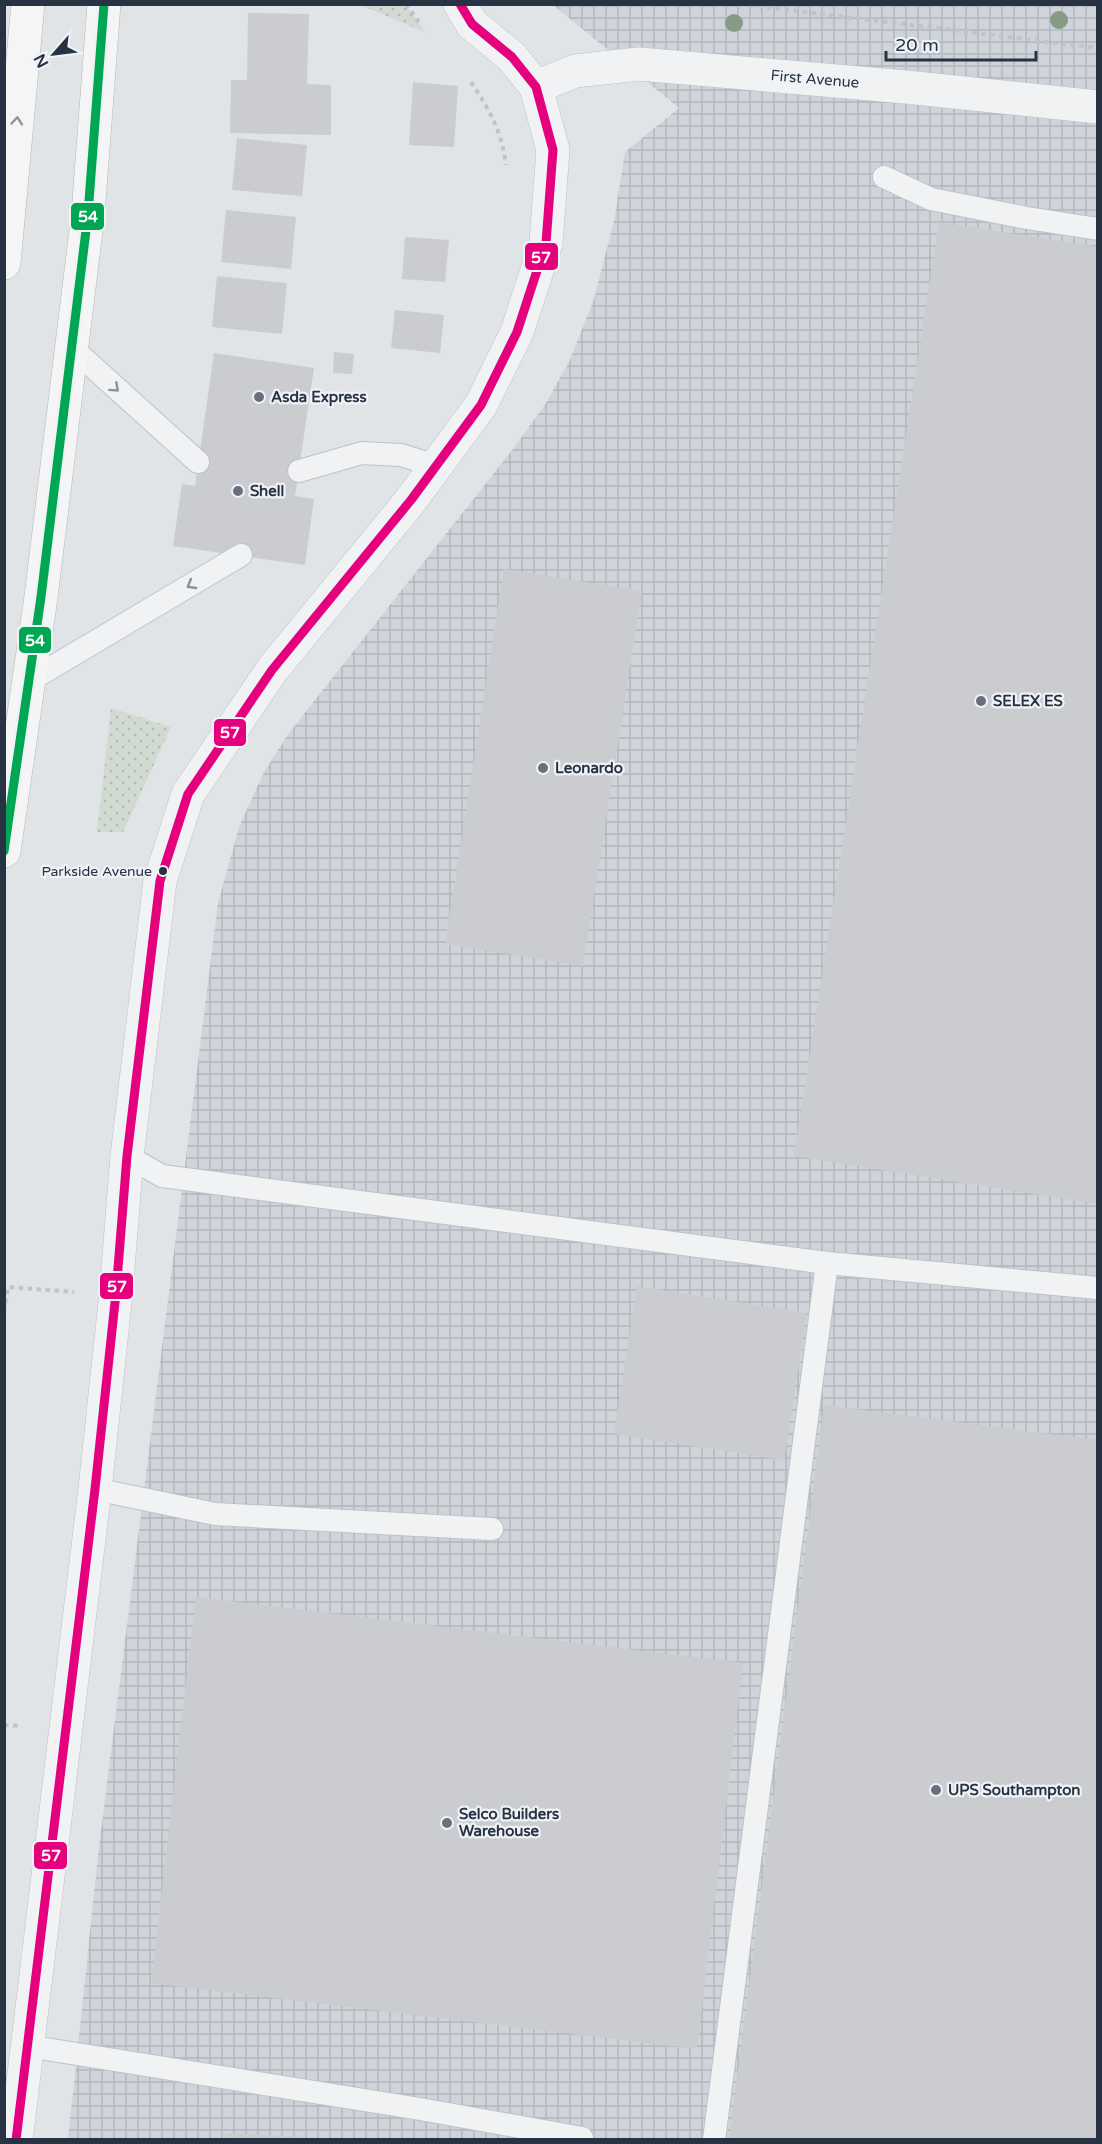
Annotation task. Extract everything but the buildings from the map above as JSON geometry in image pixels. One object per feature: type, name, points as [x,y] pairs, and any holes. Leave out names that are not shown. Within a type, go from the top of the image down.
[{"type":"highway","points":[[4,262],[28,4]]},
{"type":"highway","points":[[4,850],[41,597],[88,214],[104,4]]},
{"type":"street","points":[[16,2139],[95,1489],[116,1293],[127,1156],[160,881],[188,794],[272,670],[411,500],[481,405],[518,332],[546,243],[553,150],[536,87],[512,57],[472,24],[460,4]]},
{"type":"street","name":"First Avenue","points":[[536,87],[575,71],[639,64],[1097,101]]},
{"type":"lane","points":[[884,177],[931,199],[1098,229]]},
{"type":"lane","points":[[72,348],[198,462]]},
{"type":"lane","points":[[298,471],[362,453],[400,455],[436,466]]},
{"type":"lane","points":[[29,681],[241,555]]},
{"type":"lane","points":[[127,1156],[162,1176],[827,1263],[1098,1288]]},
{"type":"lane","points":[[714,2139],[827,1263]]},
{"type":"lane","points":[[95,1489],[215,1515],[492,1529]]},
{"type":"lane","points":[[27,2046],[420,2109],[582,2138]]},
{"type":"path","points":[[406,4],[420,23]]},
{"type":"path","points":[[740,4],[1098,48]]},
{"type":"path","points":[[468,78],[489,110],[503,141],[507,174]]},
{"type":"path","points":[[4,1312],[8,1287],[81,1293],[116,1293]]},
{"type":"shaded area","points":[[361,5],[406,5],[426,33]]},
{"type":"shaded area","points":[[553,5],[1097,5],[1097,2139],[68,2140],[99,1847],[218,903],[239,827],[264,772],[289,733],[513,449],[546,403],[569,362],[594,299],[614,221],[625,152],[679,108]]},
{"type":"shaded area","points":[[111,708],[171,727],[123,832],[97,832]]},
{"type":"transit line","name":"54","points":[[4,851],[41,597],[88,214],[104,4]]},
{"type":"transit line","name":"57","points":[[16,2140],[95,1489],[116,1293],[127,1156],[160,881],[188,794],[272,670],[411,500],[481,405],[517,332],[546,243],[553,150],[536,87],[512,57],[472,24],[460,4]]},
{"type":"place","name":"Asda Express","points":[[259,397]]},
{"type":"place","name":"Shell","points":[[238,491]]},
{"type":"place","name":"SELEX ES","points":[[981,701]]},
{"type":"place","name":"Leonardo","points":[[543,768]]},
{"type":"place","name":"Parkside Avenue","points":[[163,871]]},
{"type":"place","name":"UPS Southampton","points":[[936,1790]]},
{"type":"place","name":"Selco Builders Warehouse","points":[[447,1823]]}]
